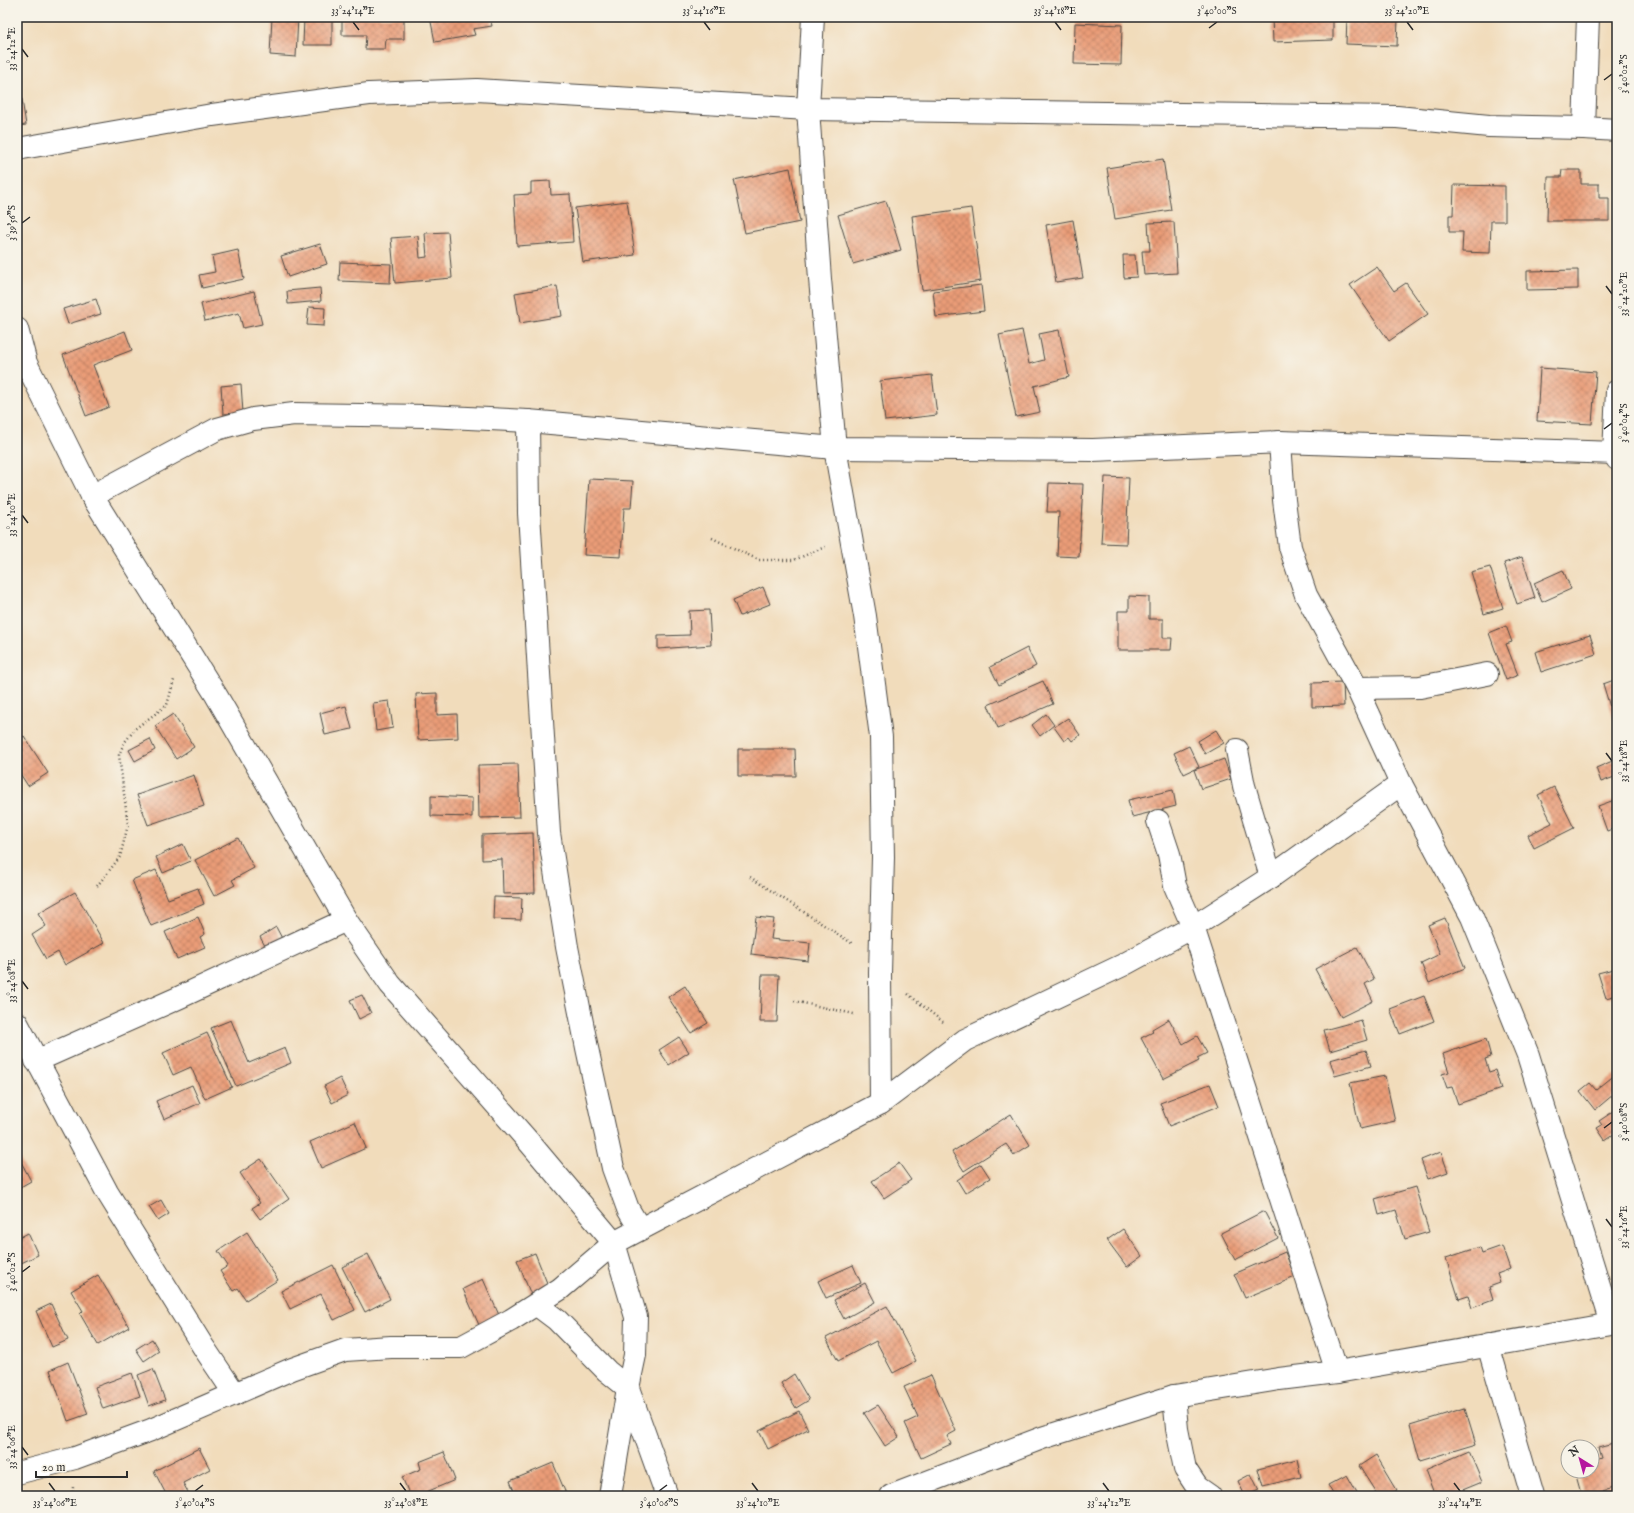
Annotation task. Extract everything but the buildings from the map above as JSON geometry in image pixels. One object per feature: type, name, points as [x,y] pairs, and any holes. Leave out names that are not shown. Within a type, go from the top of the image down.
[{"type":"street","points":[[813,17],[808,109],[835,448],[865,616],[881,737],[881,1103]]},
{"type":"street","points":[[1584,128],[1588,17]]},
{"type":"street","points":[[17,149],[212,115],[369,94],[477,90],[808,109],[1397,117],[1489,126],[1617,130]]},
{"type":"street","points":[[17,329],[22,364],[92,496],[216,695],[346,920],[390,984],[529,1142],[614,1243],[636,1317],[635,1355],[610,1496]]},
{"type":"street","points":[[92,496],[217,429],[253,419],[294,414],[426,416],[528,421],[835,448],[1093,450],[1280,442],[1616,455],[1617,391]]},
{"type":"street","points":[[528,421],[529,514],[549,833],[570,963],[613,1168],[628,1208],[640,1229]]},
{"type":"street","points":[[891,1496],[1042,1438],[1174,1396],[1279,1379],[1337,1372],[1614,1323],[1528,1055],[1472,918],[1401,784],[1357,688],[1306,595],[1290,547],[1284,500],[1280,442]]},
{"type":"street","points":[[1357,688],[1420,687],[1487,674]]},
{"type":"street","points":[[1237,750],[1244,786],[1270,877]]},
{"type":"street","points":[[17,1473],[75,1458],[151,1430],[292,1368],[345,1350],[391,1347],[461,1347],[536,1305],[560,1289],[614,1243],[881,1103],[966,1040],[1123,965],[1193,927],[1270,877],[1401,784]]},
{"type":"street","points":[[1158,821],[1169,854],[1175,886],[1193,927],[1337,1372]]},
{"type":"street","points":[[36,1061],[178,998],[346,920]]},
{"type":"street","points":[[17,1023],[107,1192],[204,1348],[235,1394]]},
{"type":"street","points":[[536,1305],[557,1320],[607,1371],[628,1388],[667,1496]]},
{"type":"street","points":[[1488,1345],[1532,1496]]},
{"type":"street","points":[[1174,1396],[1177,1429],[1185,1469],[1197,1487],[1210,1496]]},
{"type":"path","points":[[712,538],[759,560],[794,560],[824,547],[850,532]]},
{"type":"path","points":[[97,886],[120,857],[128,825],[119,755],[124,743],[136,728],[167,705],[175,678]]},
{"type":"path","points":[[750,877],[881,963],[966,1040]]},
{"type":"path","points":[[794,1001],[854,1014],[881,1023]]}]
